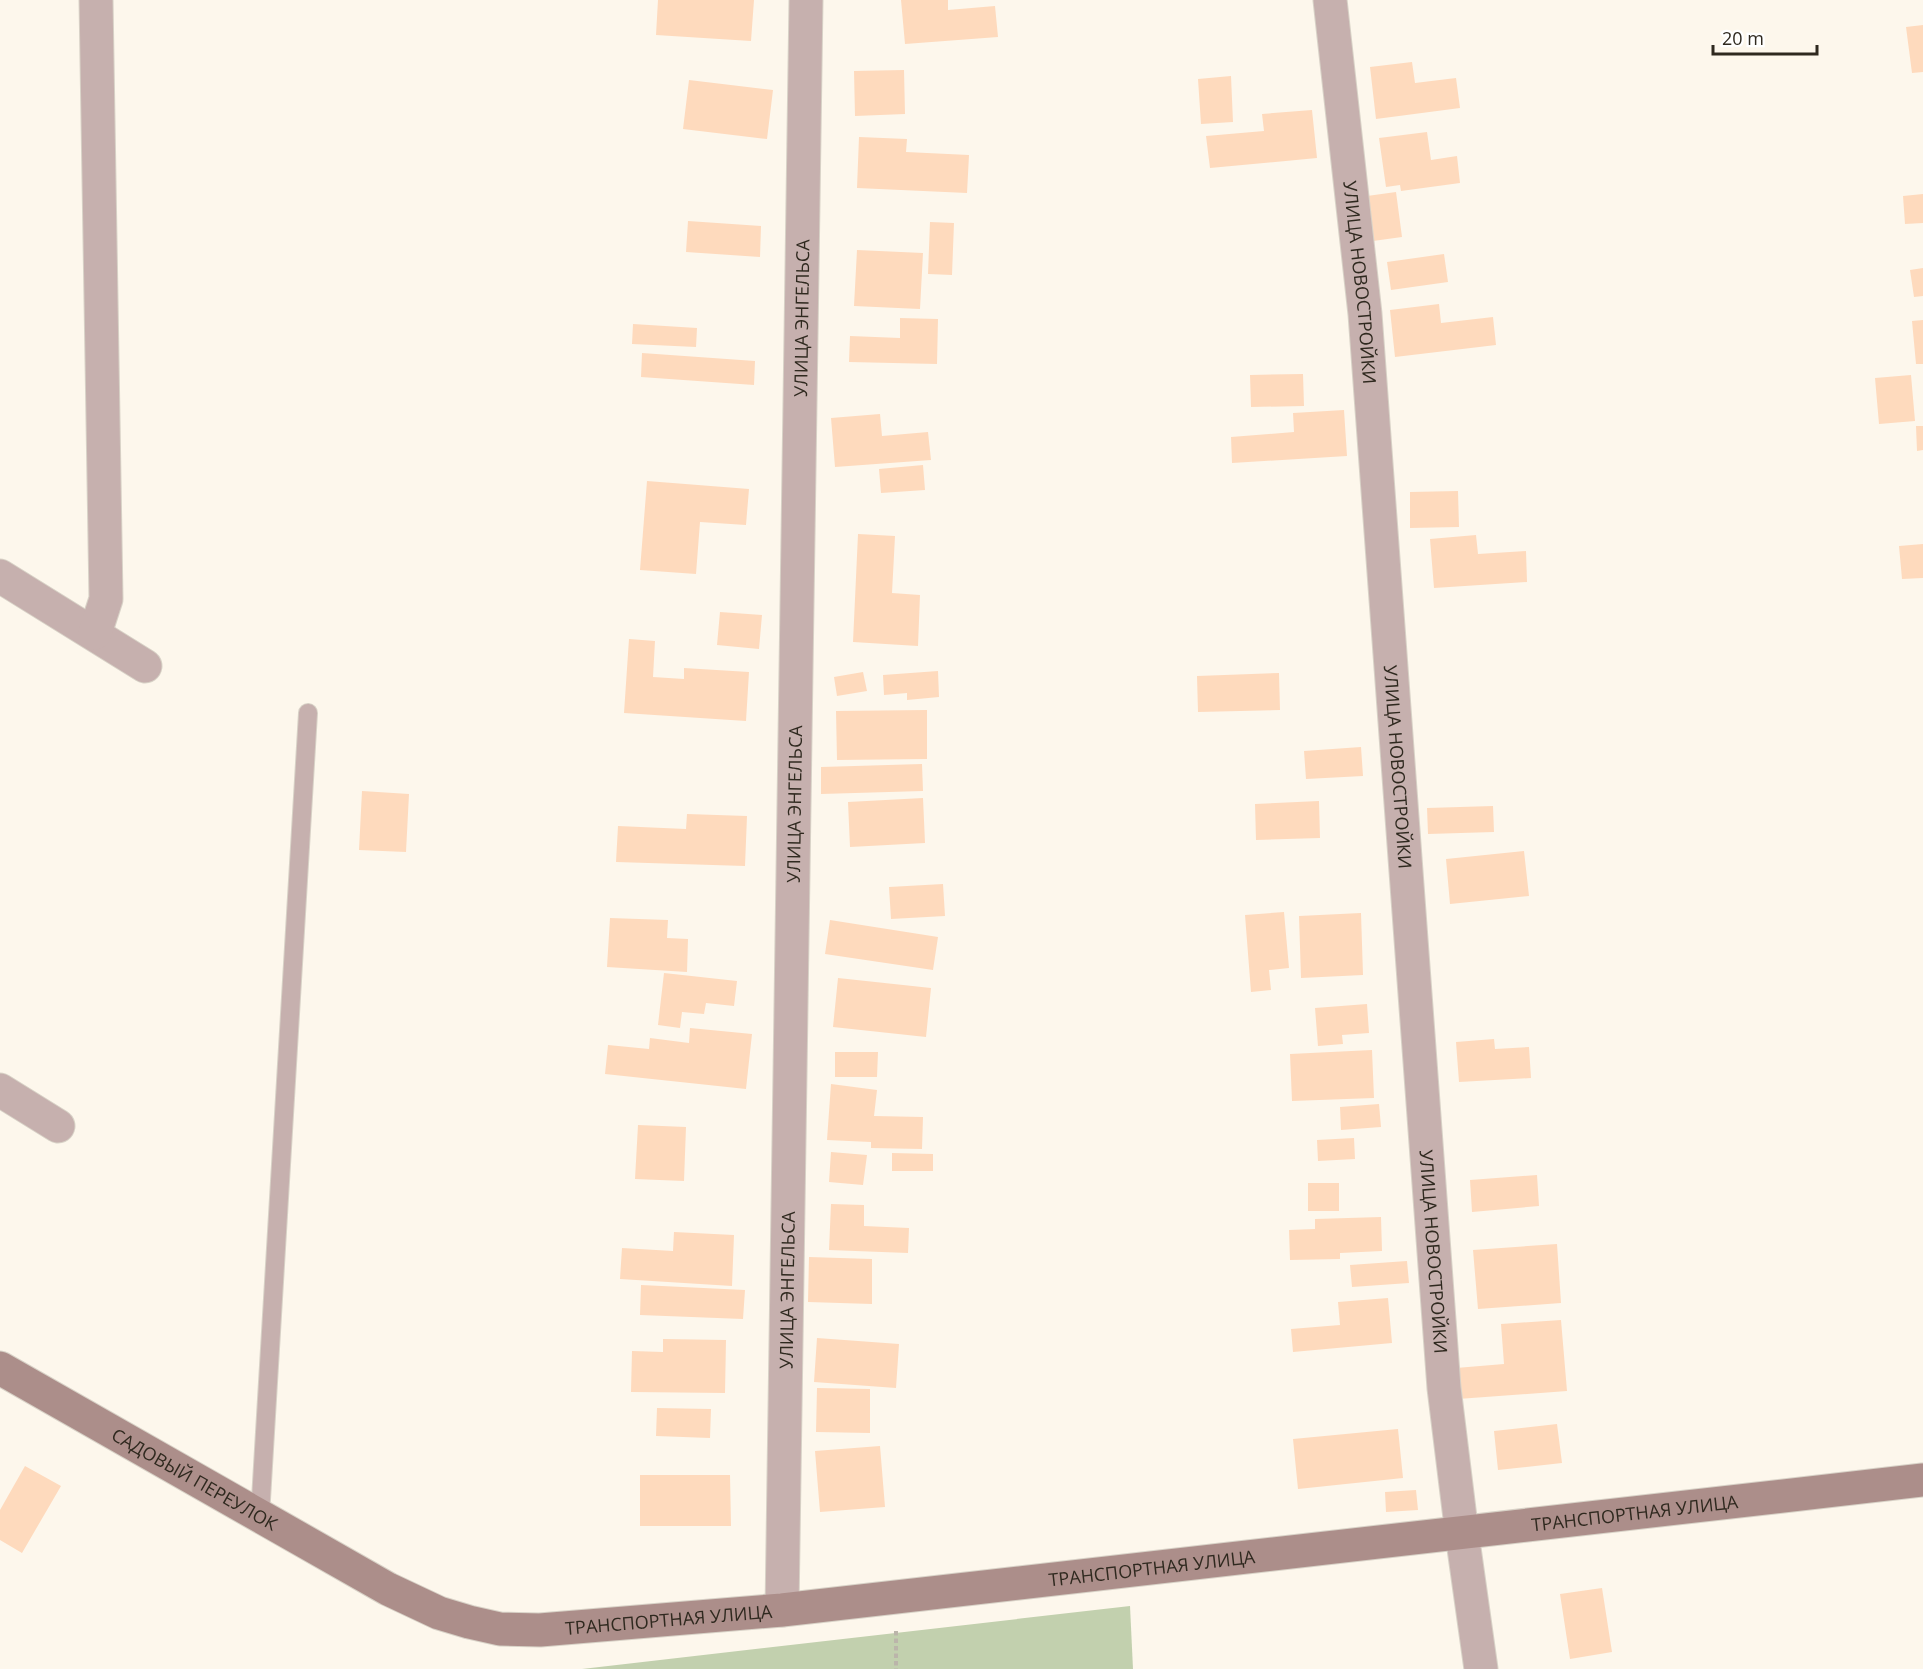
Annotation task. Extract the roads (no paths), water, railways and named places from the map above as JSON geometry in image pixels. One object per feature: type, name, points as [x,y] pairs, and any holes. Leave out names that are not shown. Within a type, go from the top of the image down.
[{"type":"street","points":[[95,633],[106,599],[96,0]]},
{"type":"street","name":"УЛИЦА ЭНГЕЛЬСА","points":[[782,1610],[806,0]]},
{"type":"street","name":"УЛИЦА НОВОСТРОЙКИ","points":[[1330,0],[1365,314],[1444,1388],[1481,1669]]},
{"type":"street","points":[[0,576],[145,666]]},
{"type":"street","points":[[0,1090],[58,1126]]},
{"type":"street","name":"САДОВЫЙ ПЕРЕУЛОК","points":[[0,1368],[388,1588]]},
{"type":"street","name":"ТРАНСПОРТНАЯ УЛИЦА","points":[[388,1588],[439,1613],[469,1622],[500,1629],[540,1630],[782,1610],[1923,1480]]},
{"type":"lane","points":[[260,1516],[308,713]]}]
